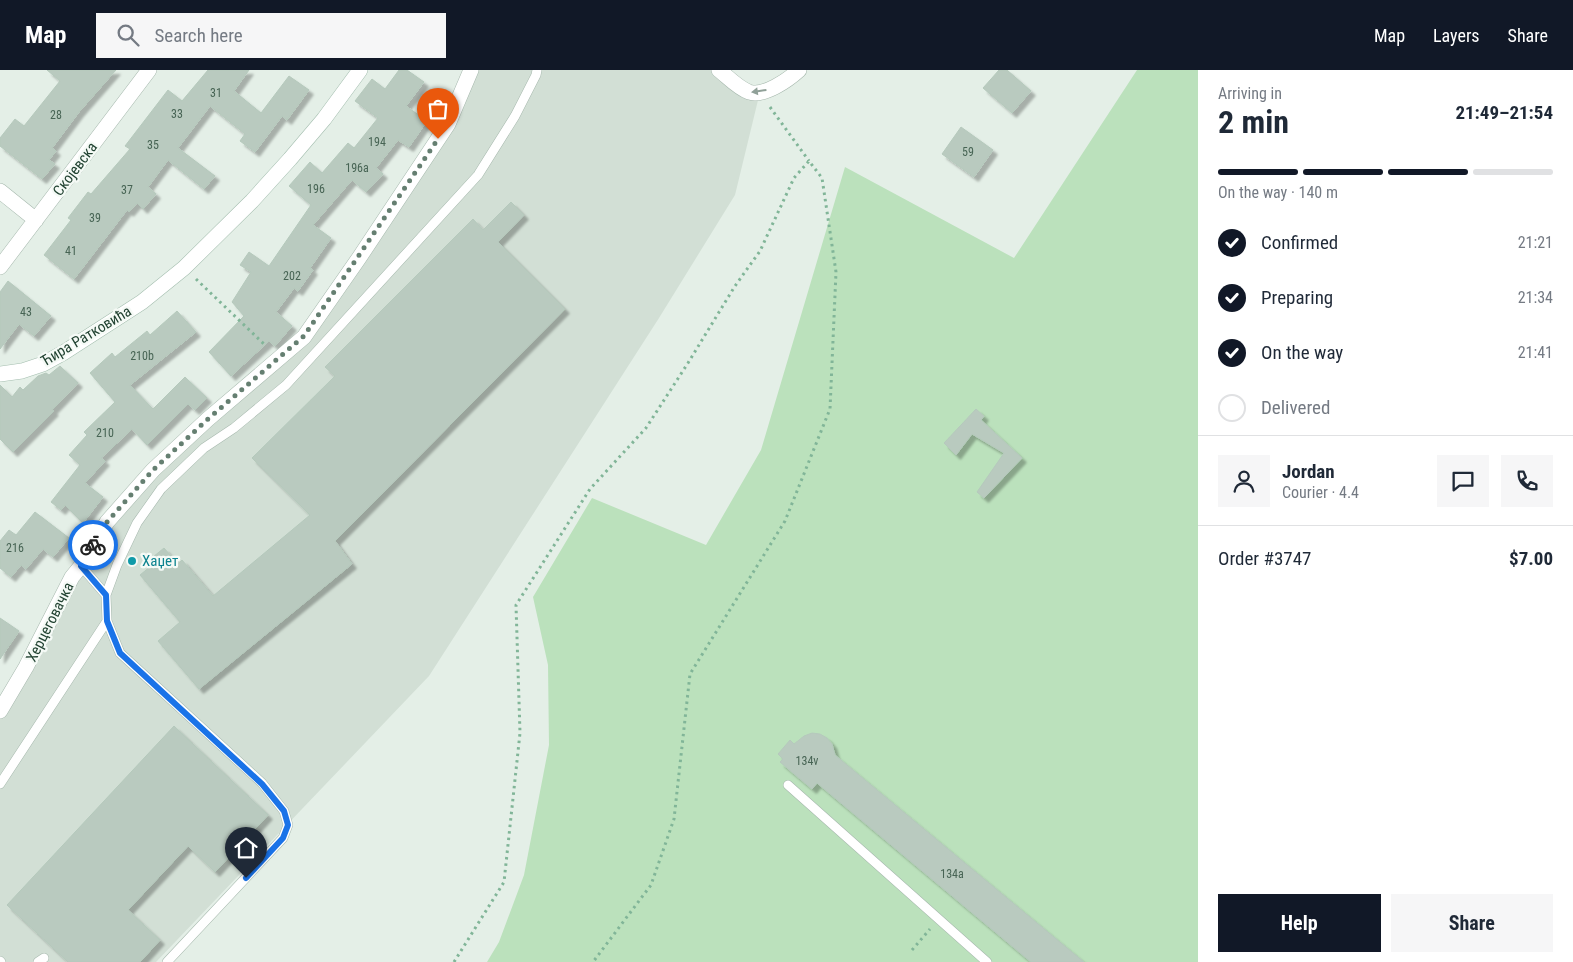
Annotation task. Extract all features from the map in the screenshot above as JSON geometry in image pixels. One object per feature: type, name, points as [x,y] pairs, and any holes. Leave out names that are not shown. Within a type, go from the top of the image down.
[{"type":"street","name":"Скојевска","points":[[0,267],[149,70]]},
{"type":"street","name":"Ћира Ратковића","points":[[0,374],[22,372],[43,364],[98,332],[142,302],[184,268],[252,201],[290,159],[324,119],[360,70]]},
{"type":"street","name":"Херцеговачка","points":[[0,710],[26,667],[72,577],[81,566],[107,522],[153,470],[208,419],[304,336],[438,140],[448,124],[471,70]]},
{"type":"street","points":[[720,70],[750,92],[760,92],[774,88],[790,79],[799,70]]},
{"type":"street","points":[[0,191],[36,220]]},
{"type":"lane","points":[[167,962],[283,838],[288,825],[284,811],[262,784],[120,653],[107,621],[106,595],[117,564],[137,523],[161,489],[204,448],[234,428],[286,385],[478,175],[515,116],[537,70]]},
{"type":"lane","points":[[81,566],[106,595]]},
{"type":"lane","points":[[0,784],[107,621]]},
{"type":"lane","points":[[788,785],[987,962]]},
{"type":"path","points":[[593,962],[651,885],[674,819],[690,674],[785,521],[830,409],[836,272],[822,178],[760,92]]},
{"type":"path","points":[[454,962],[504,882],[520,733],[516,605],[590,489],[646,428],[735,286],[760,252],[794,178],[809,161]]},
{"type":"path","points":[[184,268],[279,359]]},
{"type":"path","points":[[912,950],[932,927]]},
{"type":"shaded area","points":[[471,70],[719,70],[760,92],[735,195],[659,318],[429,676],[156,962],[0,962],[0,711],[107,522],[304,337],[448,125]]},
{"type":"green space","points":[[1137,70],[1198,70],[1198,962],[487,962],[499,942],[524,875],[549,745],[548,665],[533,597],[592,498],[706,545],[761,450],[845,167],[1014,258]]},
{"type":"building","points":[[47,70],[116,70],[79,112],[52,148],[56,151],[49,160],[55,164],[42,179],[0,146],[0,138],[15,119],[24,126],[60,81]]},
{"type":"building","points":[[208,70],[249,70],[234,91],[261,113],[289,76],[309,90],[287,120],[282,116],[255,152],[240,141],[245,134],[210,106],[178,148],[215,176],[204,189],[168,160],[148,187],[156,194],[143,209],[137,203],[129,212],[127,210],[74,279],[44,255],[71,220],[68,218],[88,192],[91,194],[130,149],[125,146],[168,90],[182,101]]},
{"type":"building","points":[[399,70],[407,70],[424,82],[406,106],[427,121],[409,147],[398,140],[376,168],[383,174],[366,192],[352,180],[313,225],[331,238],[310,268],[313,270],[298,291],[294,288],[276,312],[292,326],[275,346],[269,341],[231,376],[209,352],[244,316],[232,302],[251,272],[240,265],[249,252],[269,266],[311,205],[289,186],[310,162],[322,173],[348,143],[354,148],[378,118],[355,101],[372,79],[385,89]]},
{"type":"building","points":[[999,70],[1007,70],[1031,91],[1012,113],[983,88]]},
{"type":"building","points":[[961,127],[993,150],[974,177],[942,154]]},
{"type":"building","points":[[511,202],[524,215],[498,242],[565,309],[335,541],[352,564],[199,689],[158,641],[180,622],[140,575],[151,566],[148,561],[164,548],[178,564],[182,560],[213,596],[310,515],[252,458],[335,376],[325,367],[473,219],[483,230]]},
{"type":"building","points":[[8,281],[51,316],[34,336],[19,324],[0,349],[0,292]]},
{"type":"building","points":[[177,311],[196,332],[130,385],[153,409],[185,377],[207,398],[195,410],[188,404],[147,445],[132,429],[101,458],[105,461],[85,483],[103,497],[83,523],[65,505],[61,510],[51,502],[80,465],[69,455],[87,435],[84,432],[115,402],[90,373],[112,353],[115,357],[147,331],[150,335]]},
{"type":"building","points":[[60,366],[78,383],[52,410],[54,411],[13,452],[0,439],[0,385],[12,397],[20,387],[23,390],[38,376],[46,373],[49,375]]},
{"type":"building","points":[[976,409],[984,416],[981,420],[1022,458],[984,498],[977,492],[1004,453],[972,434],[956,455],[944,443]]},
{"type":"building","points":[[35,512],[69,538],[53,557],[43,549],[26,569],[21,565],[11,577],[0,568],[0,541],[9,530],[16,535]]},
{"type":"building","points":[[0,618],[19,631],[0,659]]},
{"type":"building","points":[[174,726],[268,815],[215,872],[188,846],[128,910],[160,940],[140,962],[68,962],[7,905]]},
{"type":"building","points":[[812,733],[820,734],[827,738],[832,744],[835,755],[1084,962],[1031,962],[817,783],[812,789],[780,762],[783,759],[778,754],[790,740],[794,744],[804,736]]},
{"type":"way so far","points":[[93,545],[107,522],[153,470],[208,419],[304,336],[359,258],[438,139]]},
{"type":"place","name":"Хаџет","points":[[132,561]]},
{"type":"route","points":[[93,545],[81,566],[106,595],[107,621],[120,653],[262,784],[284,811],[288,825],[283,838],[246,878]]}]
